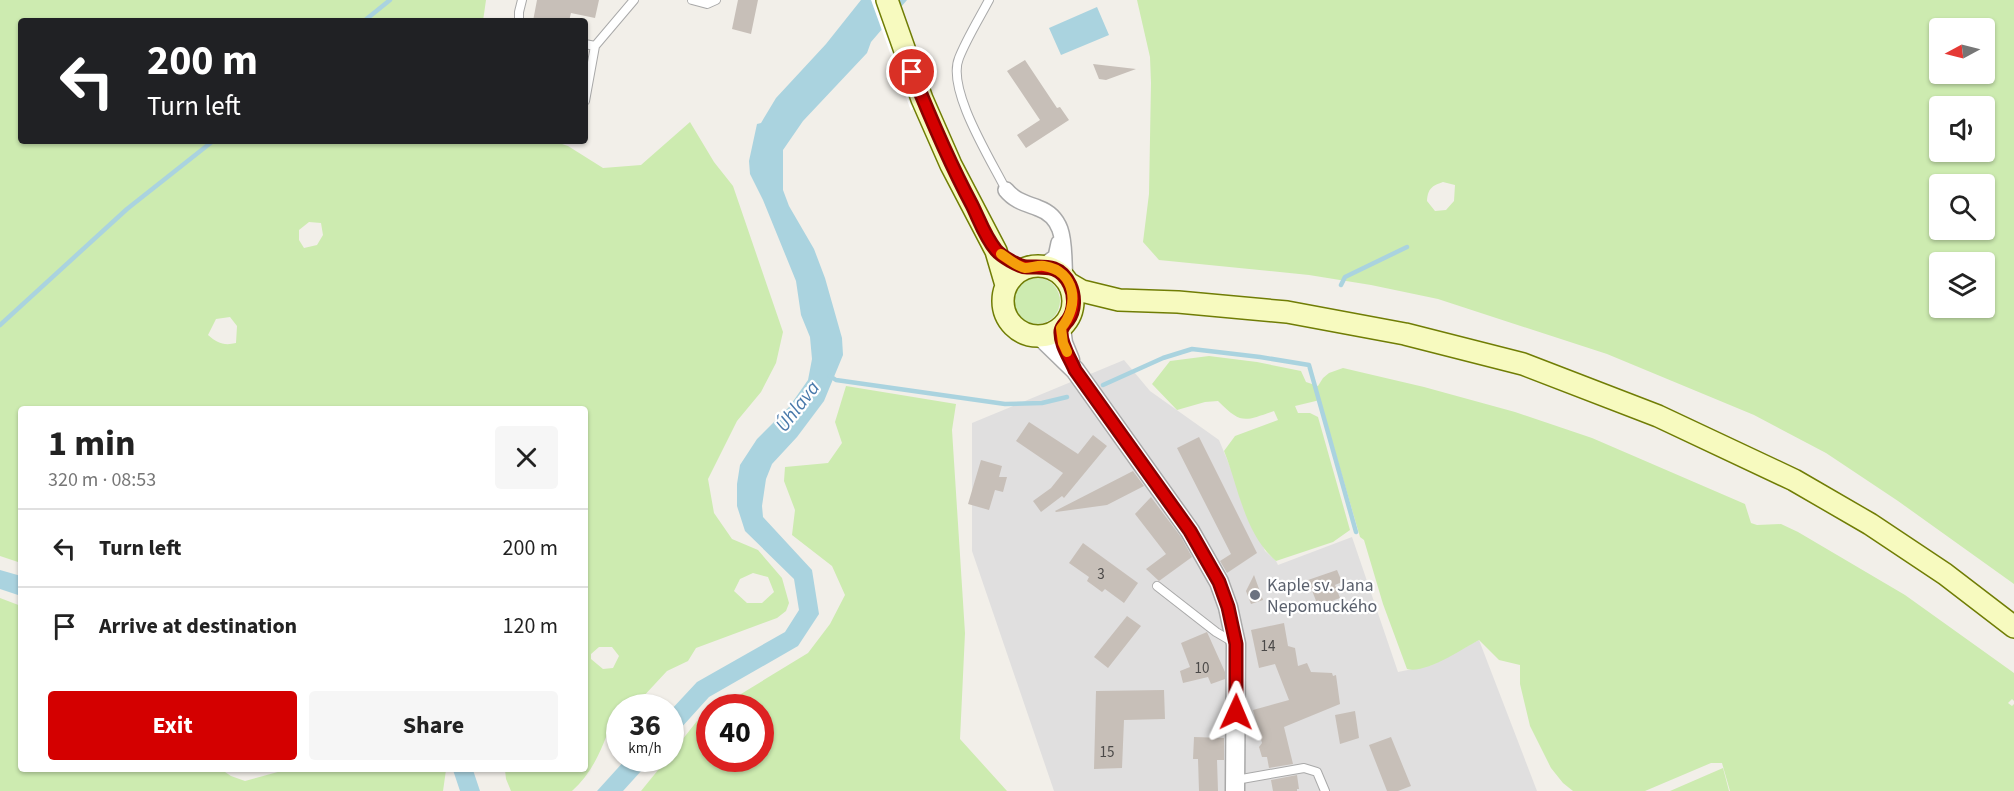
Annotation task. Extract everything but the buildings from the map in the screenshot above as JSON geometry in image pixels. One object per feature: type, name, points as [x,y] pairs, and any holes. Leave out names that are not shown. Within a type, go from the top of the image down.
[{"type":"main road","points":[[887,0],[922,99],[951,165],[996,251],[1006,285],[1003,301],[1006,317],[1011,324],[1024,333],[1040,336],[1052,334],[1089,306],[1119,300]]},
{"type":"main road","points":[[996,251],[1034,267],[1059,272],[1067,281],[1082,291],[1119,300],[1178,302],[1287,312],[1405,334],[1523,364],[1658,416],[1794,480],[1870,525],[1945,574],[2014,627]]},
{"type":"main road","points":[[1006,285],[1016,273],[1034,267]]},
{"type":"main road","points":[[1066,322],[1074,300],[1067,281]]},
{"type":"street","points":[[1006,190],[1013,198],[1041,208],[1052,215],[1060,226],[1067,281]]},
{"type":"street","points":[[1034,267],[1056,257],[1061,234]]},
{"type":"street","points":[[1066,322],[1063,343],[1075,370]]},
{"type":"street","points":[[1040,336],[1075,370],[1190,531],[1219,582],[1228,607],[1236,644],[1235,786]]},
{"type":"lane","points":[[519,18],[522,0]]},
{"type":"lane","points":[[588,84],[595,46],[634,0]]},
{"type":"lane","points":[[693,0],[707,4],[716,0]]},
{"type":"lane","points":[[989,0],[958,59],[957,76],[959,95],[1006,190]]},
{"type":"lane","points":[[588,45],[595,46]]},
{"type":"lane","points":[[1157,586],[1216,632],[1236,644]]},
{"type":"lane","points":[[1235,786],[1304,768],[1317,772],[1325,791]]},
{"type":"shaded area","points":[[1124,360],[1150,391],[1219,440],[1265,551],[1278,565],[1352,537],[1398,672],[1432,665],[1479,640],[1537,791],[1054,791],[972,551],[972,423]]},
{"type":"green space","points":[[0,0],[486,0],[483,18],[18,18],[18,144],[562,144],[603,168],[641,165],[690,122],[714,162],[733,186],[783,332],[776,363],[761,392],[737,421],[708,479],[714,513],[732,539],[758,550],[782,578],[789,603],[786,611],[777,618],[696,648],[688,661],[667,671],[646,694],[606,694],[606,735],[588,773],[572,791],[511,791],[505,772],[588,772],[588,406],[18,406],[18,562],[0,556]],"holes":[[[309,222],[321,223],[323,235],[317,245],[304,248],[299,240],[299,230]],[[230,317],[237,326],[236,343],[221,343],[208,335],[216,319]],[[753,573],[768,577],[774,592],[762,603],[747,603],[734,591],[740,579]],[[599,647],[612,647],[619,656],[613,668],[603,669],[591,659],[591,654]]]},
{"type":"green space","points":[[1137,0],[2014,0],[2014,584],[1826,453],[1754,415],[1607,354],[1438,299],[1309,275],[1159,260],[1143,242],[1149,194],[1150,57]],"holes":[[[1443,182],[1455,185],[1454,201],[1446,210],[1435,211],[1427,201],[1428,193],[1433,186]]]},
{"type":"green space","points":[[1037,278],[1053,285],[1060,301],[1053,317],[1037,324],[1021,317],[1014,301],[1021,285]]},
{"type":"green space","points":[[1209,356],[1257,362],[1301,371],[1306,382],[1318,386],[1329,373],[1343,368],[1515,412],[1592,438],[1745,504],[1751,523],[1781,524],[1798,532],[1905,595],[2014,673],[2014,701],[2012,699],[2008,703],[2012,706],[2014,704],[2014,791],[1730,791],[1722,763],[1711,763],[1645,791],[1573,791],[1551,768],[1530,726],[1520,684],[1520,665],[1499,660],[1479,640],[1434,664],[1415,670],[1407,669],[1383,604],[1364,540],[1360,537],[1320,400],[1295,406],[1298,413],[1310,413],[1318,417],[1350,530],[1333,542],[1276,561],[1265,550],[1249,524],[1224,451],[1235,436],[1278,420],[1274,411],[1244,419],[1233,414],[1218,401],[1205,402],[1177,410],[1152,384],[1170,361]]},
{"type":"green space","points":[[846,386],[956,404],[952,430],[965,633],[960,739],[1007,791],[641,791],[656,772],[684,772],[684,738],[696,722],[696,772],[774,772],[774,694],[741,694],[808,653],[830,624],[845,595],[832,566],[792,535],[795,510],[784,481],[785,467],[828,463],[842,443],[835,422]]},
{"type":"green space","points":[[0,598],[18,605],[18,772],[225,772],[245,781],[278,772],[446,772],[443,791],[0,791]]},
{"type":"green space","points":[[1723,768],[1729,791],[1670,791]]},
{"type":"water","name":"Úhlava","points":[[861,0],[907,0],[871,42],[867,53],[803,121],[783,150],[783,190],[789,206],[814,249],[825,278],[842,338],[843,355],[824,401],[797,437],[772,464],[766,479],[762,506],[763,517],[812,570],[819,614],[798,646],[714,694],[696,694],[696,711],[684,725],[684,696],[697,682],[785,632],[799,610],[794,579],[745,531],[737,506],[740,465],[757,439],[789,407],[808,380],[812,359],[810,337],[801,315],[796,281],[750,174],[749,161],[757,124],[761,123],[776,98],[826,44]]},
{"type":"water","points":[[1097,7],[1109,35],[1061,55],[1049,28]]},
{"type":"water","points":[[0,570],[18,575],[18,595],[0,589]]},
{"type":"water","points":[[454,772],[474,772],[480,791],[460,791]]},
{"type":"water","points":[[614,772],[640,772],[623,791],[597,791]]},
{"type":"pier","points":[[871,0],[895,0],[928,92],[911,111]]},
{"type":"waterway","points":[[368,18],[390,0]]},
{"type":"waterway","points":[[0,325],[127,209],[209,144]]},
{"type":"waterway","points":[[1341,285],[1345,277],[1407,247]]},
{"type":"waterway","points":[[1103,385],[1163,358],[1192,349],[1309,365],[1356,532]]},
{"type":"waterway","points":[[830,376],[836,380],[1005,404],[1042,403],[1067,397]]},
{"type":"slow traffic","points":[[1001,254],[1025,268],[1043,266],[1051,268],[1059,272],[1070,284],[1074,300],[1073,308],[1061,328],[1067,352]]},
{"type":"place","name":"Kaple sv. Jana Nepomuckého","points":[[1255,595]]},
{"type":"route","points":[[912,72],[951,165],[996,251],[1025,268],[1043,266],[1051,268],[1059,272],[1070,284],[1074,300],[1073,308],[1061,328],[1061,334],[1075,370],[1190,531],[1219,582],[1228,607],[1236,644],[1236,712]]}]
